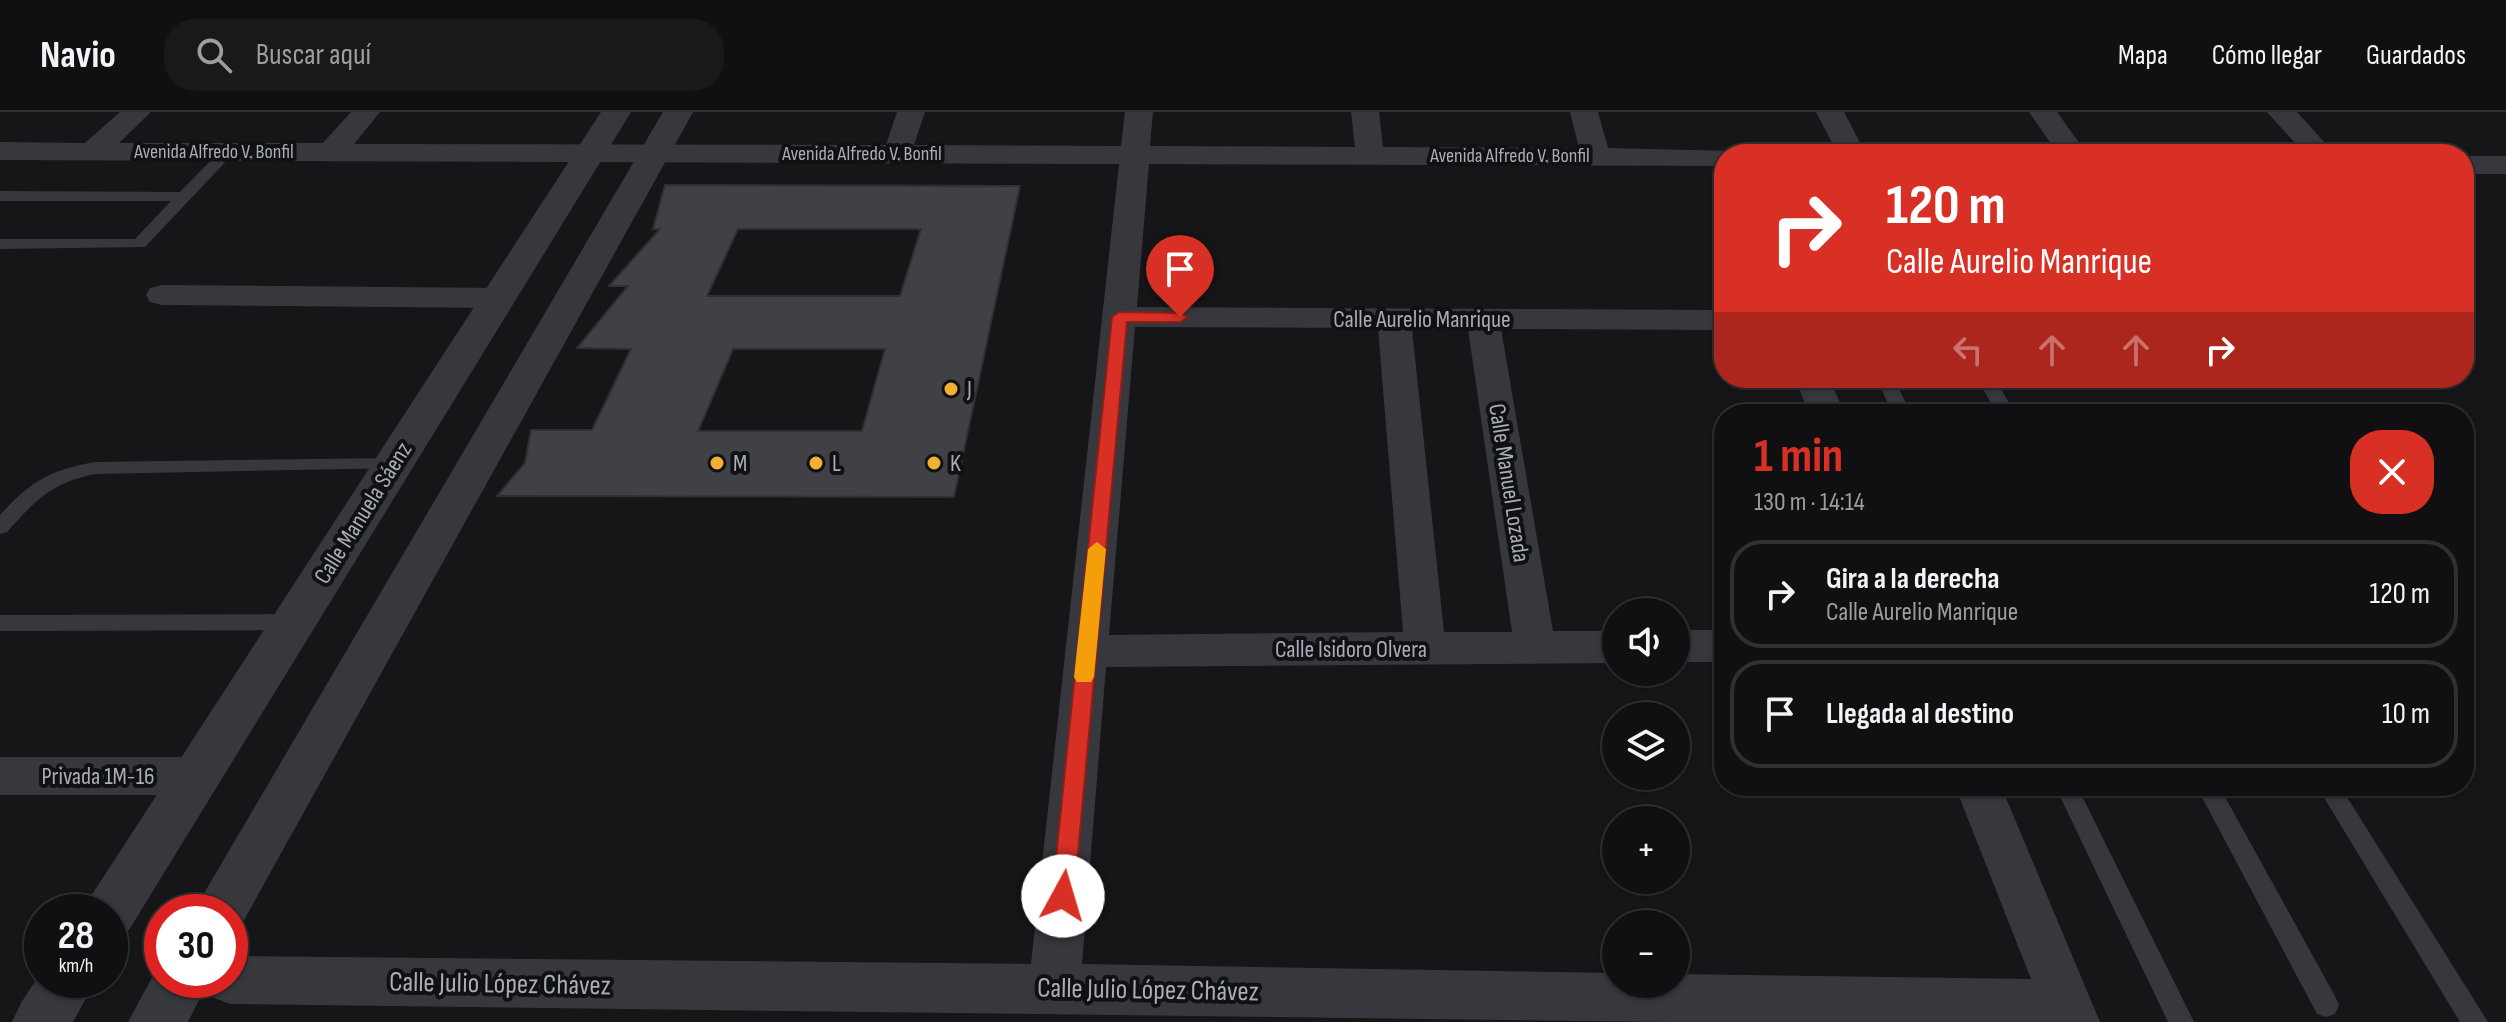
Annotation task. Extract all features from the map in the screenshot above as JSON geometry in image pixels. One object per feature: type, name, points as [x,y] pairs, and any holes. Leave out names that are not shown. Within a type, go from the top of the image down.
[{"type":"street","points":[[92,152],[137,112]]},
{"type":"street","points":[[331,152],[366,112]]},
{"type":"street","name":"Calle Manuela Sáenz","points":[[122,894],[616,112]]},
{"type":"street","points":[[230,894],[678,112]]},
{"type":"street","points":[[897,154],[911,112]]},
{"type":"street","points":[[1054,988],[1139,112]]},
{"type":"street","points":[[1365,112],[1370,156]]},
{"type":"street","points":[[1584,112],[1596,157]]},
{"type":"street","points":[[2043,112],[2066,144]]},
{"type":"street","points":[[2281,112],[2311,144]]},
{"type":"street","points":[[1832,116],[1847,144]]},
{"type":"street","name":"Avenida Alfredo V. Bonfil","points":[[0,151],[1714,159]]},
{"type":"street","points":[[2474,165],[2506,165]]},
{"type":"street","points":[[162,295],[499,298]]},
{"type":"street","name":"Calle Aurelio Manrique","points":[[1119,317],[1714,320]]},
{"type":"street","points":[[1394,319],[1425,648]]},
{"type":"street","name":"Calle Manuel Lozada","points":[[1483,319],[1535,647]]},
{"type":"street","points":[[1690,646],[1714,646]]},
{"type":"street","name":"Calle Isidoro Olvera","points":[[1087,651],[1602,647]]},
{"type":"street","name":"Privada 1M-16","points":[[0,776],[197,776]]},
{"type":"street","points":[[1982,796],[2070,1013]]},
{"type":"street","name":"Calle Julio López Chávez","points":[[248,980],[1054,988],[2070,1013]]},
{"type":"street","points":[[41,1022],[56,998]]},
{"type":"street","points":[[157,1022],[171,998]]},
{"type":"lane","points":[[0,244],[139,244],[227,152]]},
{"type":"lane","points":[[0,196],[184,197]]},
{"type":"lane","points":[[0,527],[40,483],[69,472],[95,468],[393,464]]},
{"type":"lane","points":[[0,623],[294,622]]},
{"type":"lane","points":[[2071,796],[2181,1022]]},
{"type":"lane","points":[[2212,796],[2326,1005]]},
{"type":"lane","points":[[2334,796],[2475,1022]]},
{"type":"building","points":[[665,185],[1020,186],[954,497],[497,496],[525,463],[531,430],[592,430],[631,349],[577,348],[628,286],[609,286],[660,229],[653,229]],"holes":[[[738,229],[921,229],[900,296],[707,296]],[[733,349],[885,349],[862,431],[698,431]]]},
{"type":"slow traffic","points":[[1084,677],[1097,549]]},
{"type":"place","name":"J","points":[[951,389]]},
{"type":"place","name":"M","points":[[717,463]]},
{"type":"place","name":"L","points":[[816,463]]},
{"type":"place","name":"K","points":[[934,463]]},
{"type":"route","points":[[1063,896],[1119,317],[1180,317]]}]
